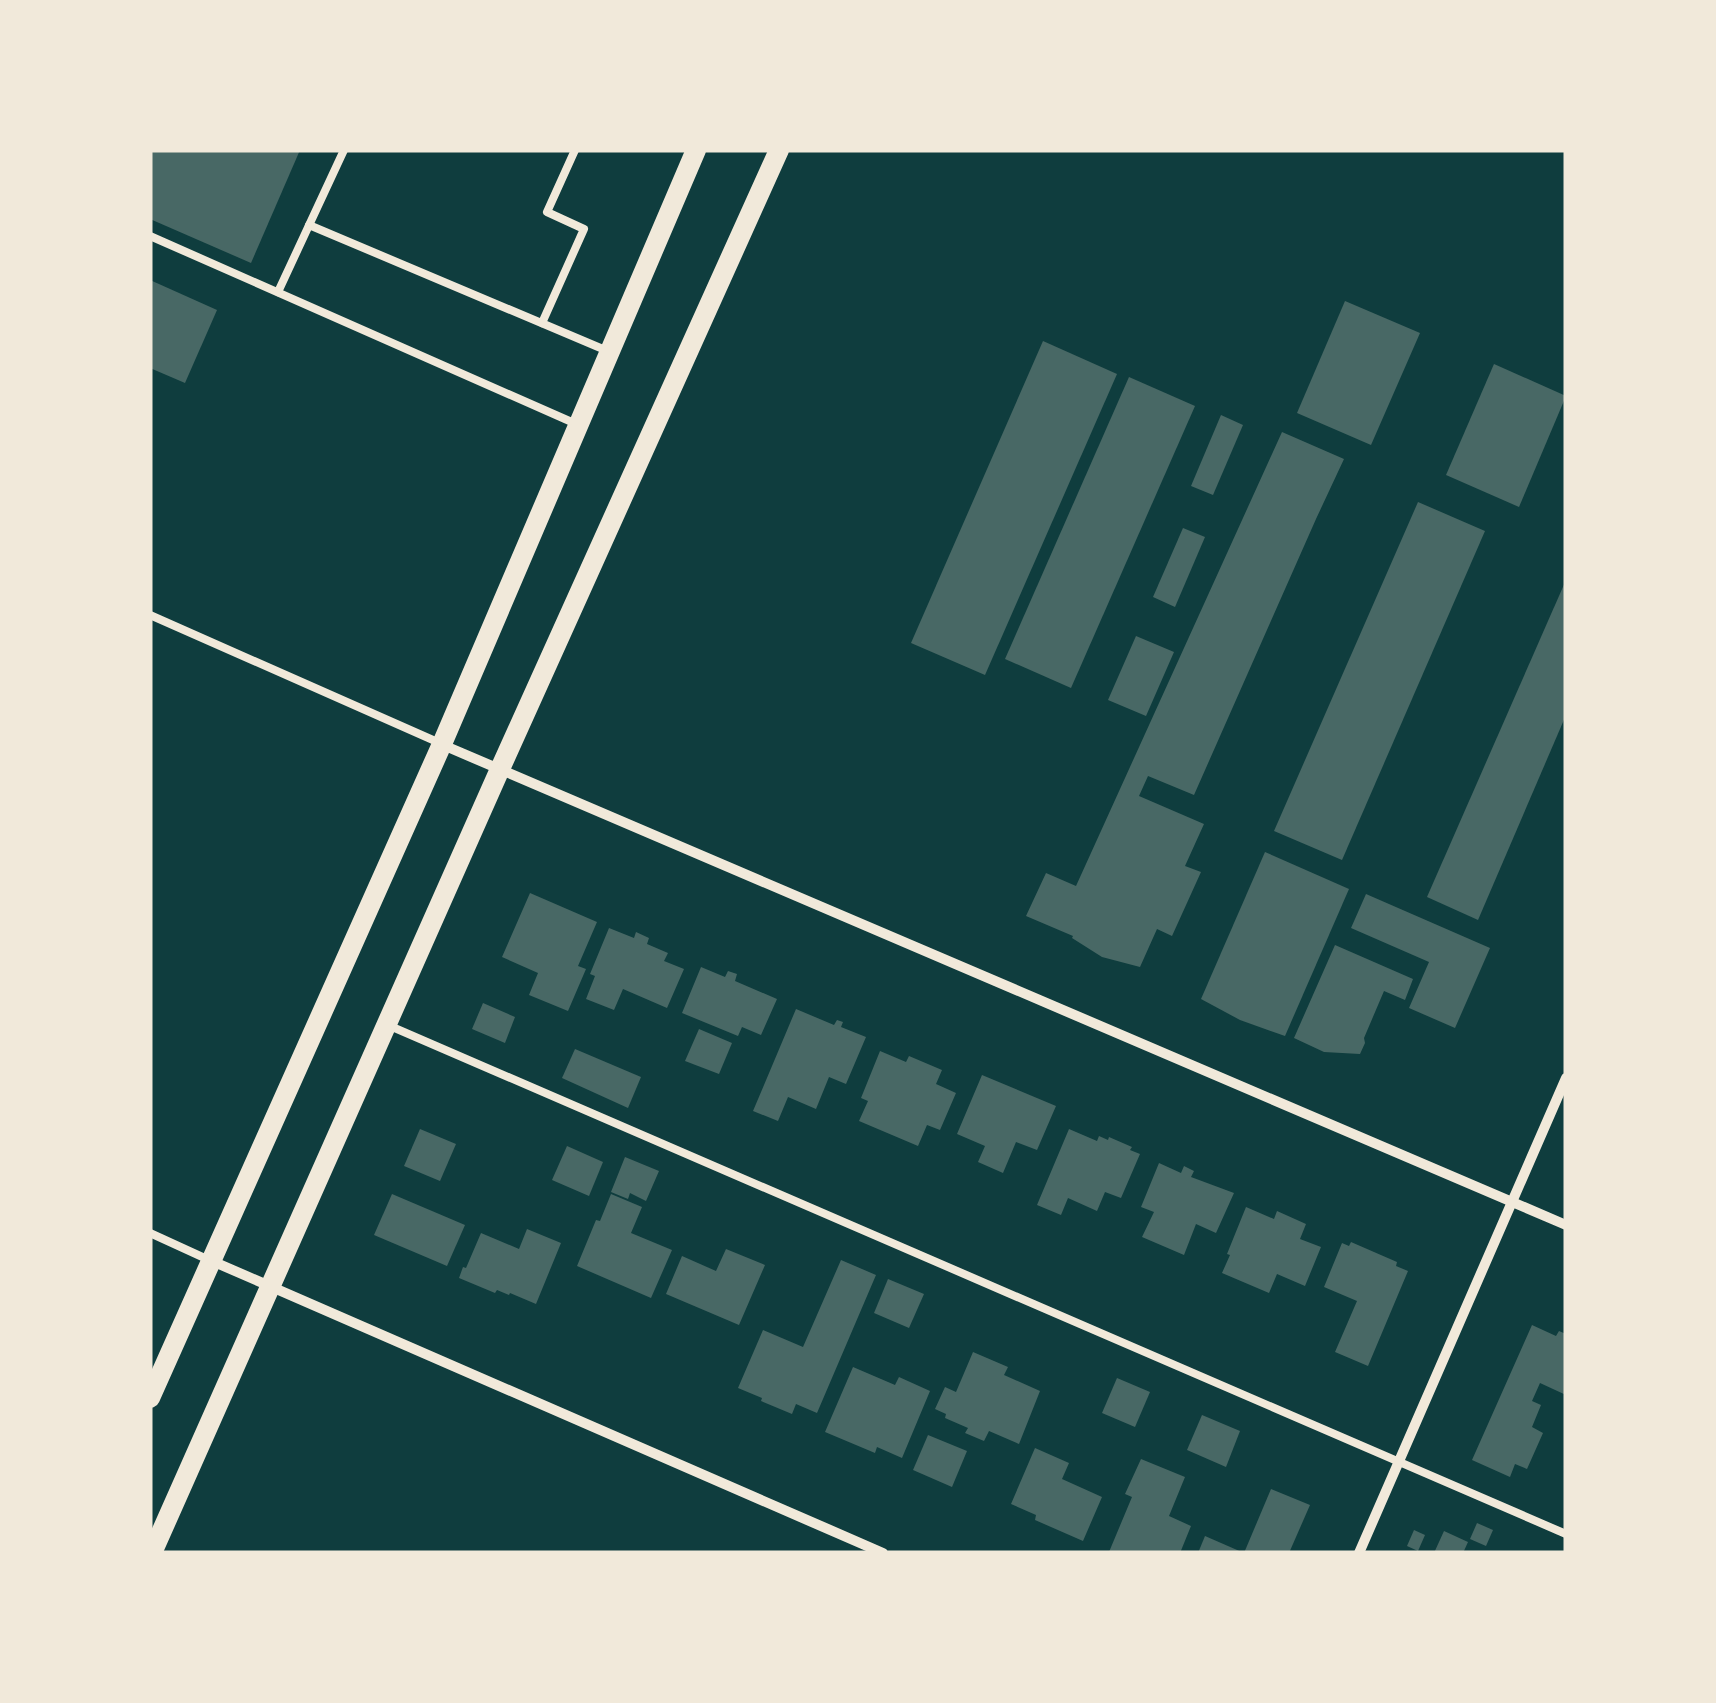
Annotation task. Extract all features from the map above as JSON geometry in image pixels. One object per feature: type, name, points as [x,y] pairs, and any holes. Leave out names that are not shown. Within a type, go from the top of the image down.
[{"type":"main road","points":[[150,1398],[442,744],[696,150]]},
{"type":"main road","points":[[152,1553],[778,150]]},
{"type":"street","points":[[442,744],[1566,1225]]},
{"type":"street","points":[[1360,1553],[1566,1078]]},
{"type":"street","points":[[212,1261],[883,1553]]},
{"type":"lane","points":[[278,292],[344,150]]},
{"type":"lane","points":[[542,323],[584,228],[547,212],[575,150]]},
{"type":"lane","points":[[309,224],[610,352]]},
{"type":"lane","points":[[150,236],[578,425]]},
{"type":"lane","points":[[150,615],[442,744]]},
{"type":"lane","points":[[386,1024],[1566,1534]]},
{"type":"lane","points":[[150,1232],[212,1261]]},
{"type":"building","points":[[150,150],[300,150],[251,263],[150,219]]},
{"type":"building","points":[[150,280],[217,310],[185,383],[150,368]]},
{"type":"building","points":[[1345,301],[1420,333],[1371,445],[1297,413]]},
{"type":"building","points":[[1043,341],[1117,374],[985,675],[911,643]]},
{"type":"building","points":[[1494,364],[1566,396],[1519,507],[1446,475]]},
{"type":"building","points":[[1129,377],[1195,406],[1071,688],[1005,659]]},
{"type":"building","points":[[1221,415],[1243,425],[1213,495],[1191,486]]},
{"type":"building","points":[[1282,432],[1344,459],[1194,795],[1148,776],[1139,796],[1204,824],[1185,866],[1201,872],[1172,936],[1157,929],[1140,967],[1102,957],[1073,936],[1026,916],[1046,873],[1076,886]]},
{"type":"building","points":[[1418,502],[1485,531],[1342,860],[1274,831]]},
{"type":"building","points":[[1183,528],[1205,537],[1175,607],[1153,597]]},
{"type":"building","points":[[1566,580],[1566,715],[1478,920],[1427,897]]},
{"type":"building","points":[[1136,636],[1174,652],[1146,716],[1108,700]]},
{"type":"building","points":[[1265,852],[1349,889],[1285,1036],[1240,1020],[1201,999]]},
{"type":"building","points":[[530,893],[597,922],[578,966],[586,969],[568,1011],[529,995],[538,973],[502,957]]},
{"type":"building","points":[[1366,894],[1490,948],[1455,1028],[1409,1008],[1429,962],[1351,928]]},
{"type":"building","points":[[609,928],[634,938],[636,932],[649,938],[647,944],[668,953],[664,961],[684,969],[667,1008],[623,989],[614,1010],[586,999],[595,976],[590,974]]},
{"type":"building","points":[[1335,945],[1413,979],[1405,1000],[1384,991],[1360,1054],[1324,1052],[1294,1038]]},
{"type":"building","points":[[701,967],[725,977],[728,971],[737,974],[735,981],[777,999],[761,1035],[742,1027],[738,1036],[682,1013]]},
{"type":"building","points":[[483,1003],[515,1017],[505,1043],[472,1029]]},
{"type":"building","points":[[796,1009],[834,1025],[837,1020],[843,1022],[841,1027],[866,1037],[846,1084],[829,1077],[816,1109],[788,1097],[778,1121],[753,1111]]},
{"type":"building","points":[[699,1029],[732,1043],[719,1074],[685,1061]]},
{"type":"building","points":[[575,1049],[641,1077],[628,1108],[562,1078]]},
{"type":"building","points":[[880,1051],[906,1062],[909,1056],[942,1070],[936,1084],[956,1093],[940,1130],[927,1125],[918,1146],[859,1121],[868,1101],[861,1098]]},
{"type":"building","points":[[982,1075],[1056,1106],[1037,1150],[1016,1142],[1003,1173],[978,1162],[985,1146],[957,1134]]},
{"type":"building","points":[[420,1129],[456,1144],[440,1181],[404,1166]]},
{"type":"building","points":[[1069,1129],[1097,1141],[1099,1136],[1108,1140],[1109,1137],[1140,1154],[1121,1198],[1105,1192],[1097,1211],[1068,1198],[1061,1215],[1037,1205]]},
{"type":"building","points":[[567,1146],[603,1162],[589,1196],[552,1180]]},
{"type":"building","points":[[625,1157],[659,1171],[646,1201],[630,1193],[628,1199],[611,1192]]},
{"type":"building","points":[[1159,1163],[1181,1173],[1184,1166],[1194,1171],[1191,1177],[1234,1193],[1216,1233],[1196,1224],[1184,1255],[1142,1237],[1154,1212],[1141,1207]]},
{"type":"building","points":[[392,1194],[465,1225],[447,1266],[374,1235]]},
{"type":"building","points":[[611,1194],[642,1207],[631,1233],[672,1250],[651,1298],[577,1266]]},
{"type":"building","points":[[1246,1207],[1274,1219],[1277,1211],[1306,1224],[1300,1239],[1321,1247],[1305,1286],[1277,1274],[1269,1293],[1222,1273]]},
{"type":"building","points":[[527,1229],[561,1243],[536,1304],[459,1278],[481,1233],[519,1249]]},
{"type":"building","points":[[1351,1242],[1397,1262],[1396,1266],[1408,1271],[1368,1366],[1335,1352],[1357,1301],[1324,1287],[1342,1243],[1349,1246]]},
{"type":"building","points":[[726,1249],[765,1265],[739,1325],[666,1294],[682,1256],[716,1271]]},
{"type":"building","points":[[841,1260],[876,1275],[817,1413],[796,1404],[792,1414],[738,1388],[763,1330],[803,1347]]},
{"type":"building","points":[[888,1279],[924,1294],[909,1328],[874,1313]]},
{"type":"building","points":[[1532,1325],[1556,1336],[1559,1331],[1566,1334],[1566,1395],[1540,1383],[1532,1401],[1541,1405],[1532,1427],[1543,1433],[1527,1469],[1515,1464],[1510,1477],[1472,1460]]},
{"type":"building","points":[[973,1352],[1008,1367],[1004,1375],[1040,1391],[1019,1444],[989,1431],[984,1441],[965,1433],[968,1428],[935,1409],[945,1387],[956,1392]]},
{"type":"building","points":[[853,1367],[895,1385],[899,1377],[930,1391],[902,1458],[877,1447],[875,1453],[825,1432]]},
{"type":"building","points":[[1117,1378],[1150,1392],[1135,1427],[1102,1413]]},
{"type":"building","points":[[1202,1415],[1240,1431],[1226,1467],[1187,1450]]},
{"type":"building","points":[[928,1435],[967,1451],[952,1487],[913,1470]]},
{"type":"building","points":[[1035,1448],[1069,1463],[1062,1479],[1102,1497],[1083,1541],[1035,1520],[1036,1515],[1011,1504]]},
{"type":"building","points":[[1141,1459],[1185,1477],[1169,1516],[1191,1526],[1180,1553],[1109,1552],[1132,1497],[1125,1494]]},
{"type":"building","points":[[1271,1489],[1310,1505],[1289,1553],[1244,1553]]},
{"type":"building","points":[[1477,1523],[1493,1530],[1486,1546],[1470,1539]]},
{"type":"building","points":[[1414,1530],[1425,1535],[1418,1551],[1407,1546]]},
{"type":"building","points":[[1444,1531],[1468,1542],[1463,1553],[1434,1553]]},
{"type":"building","points":[[1205,1536],[1244,1553],[1198,1553]]}]
